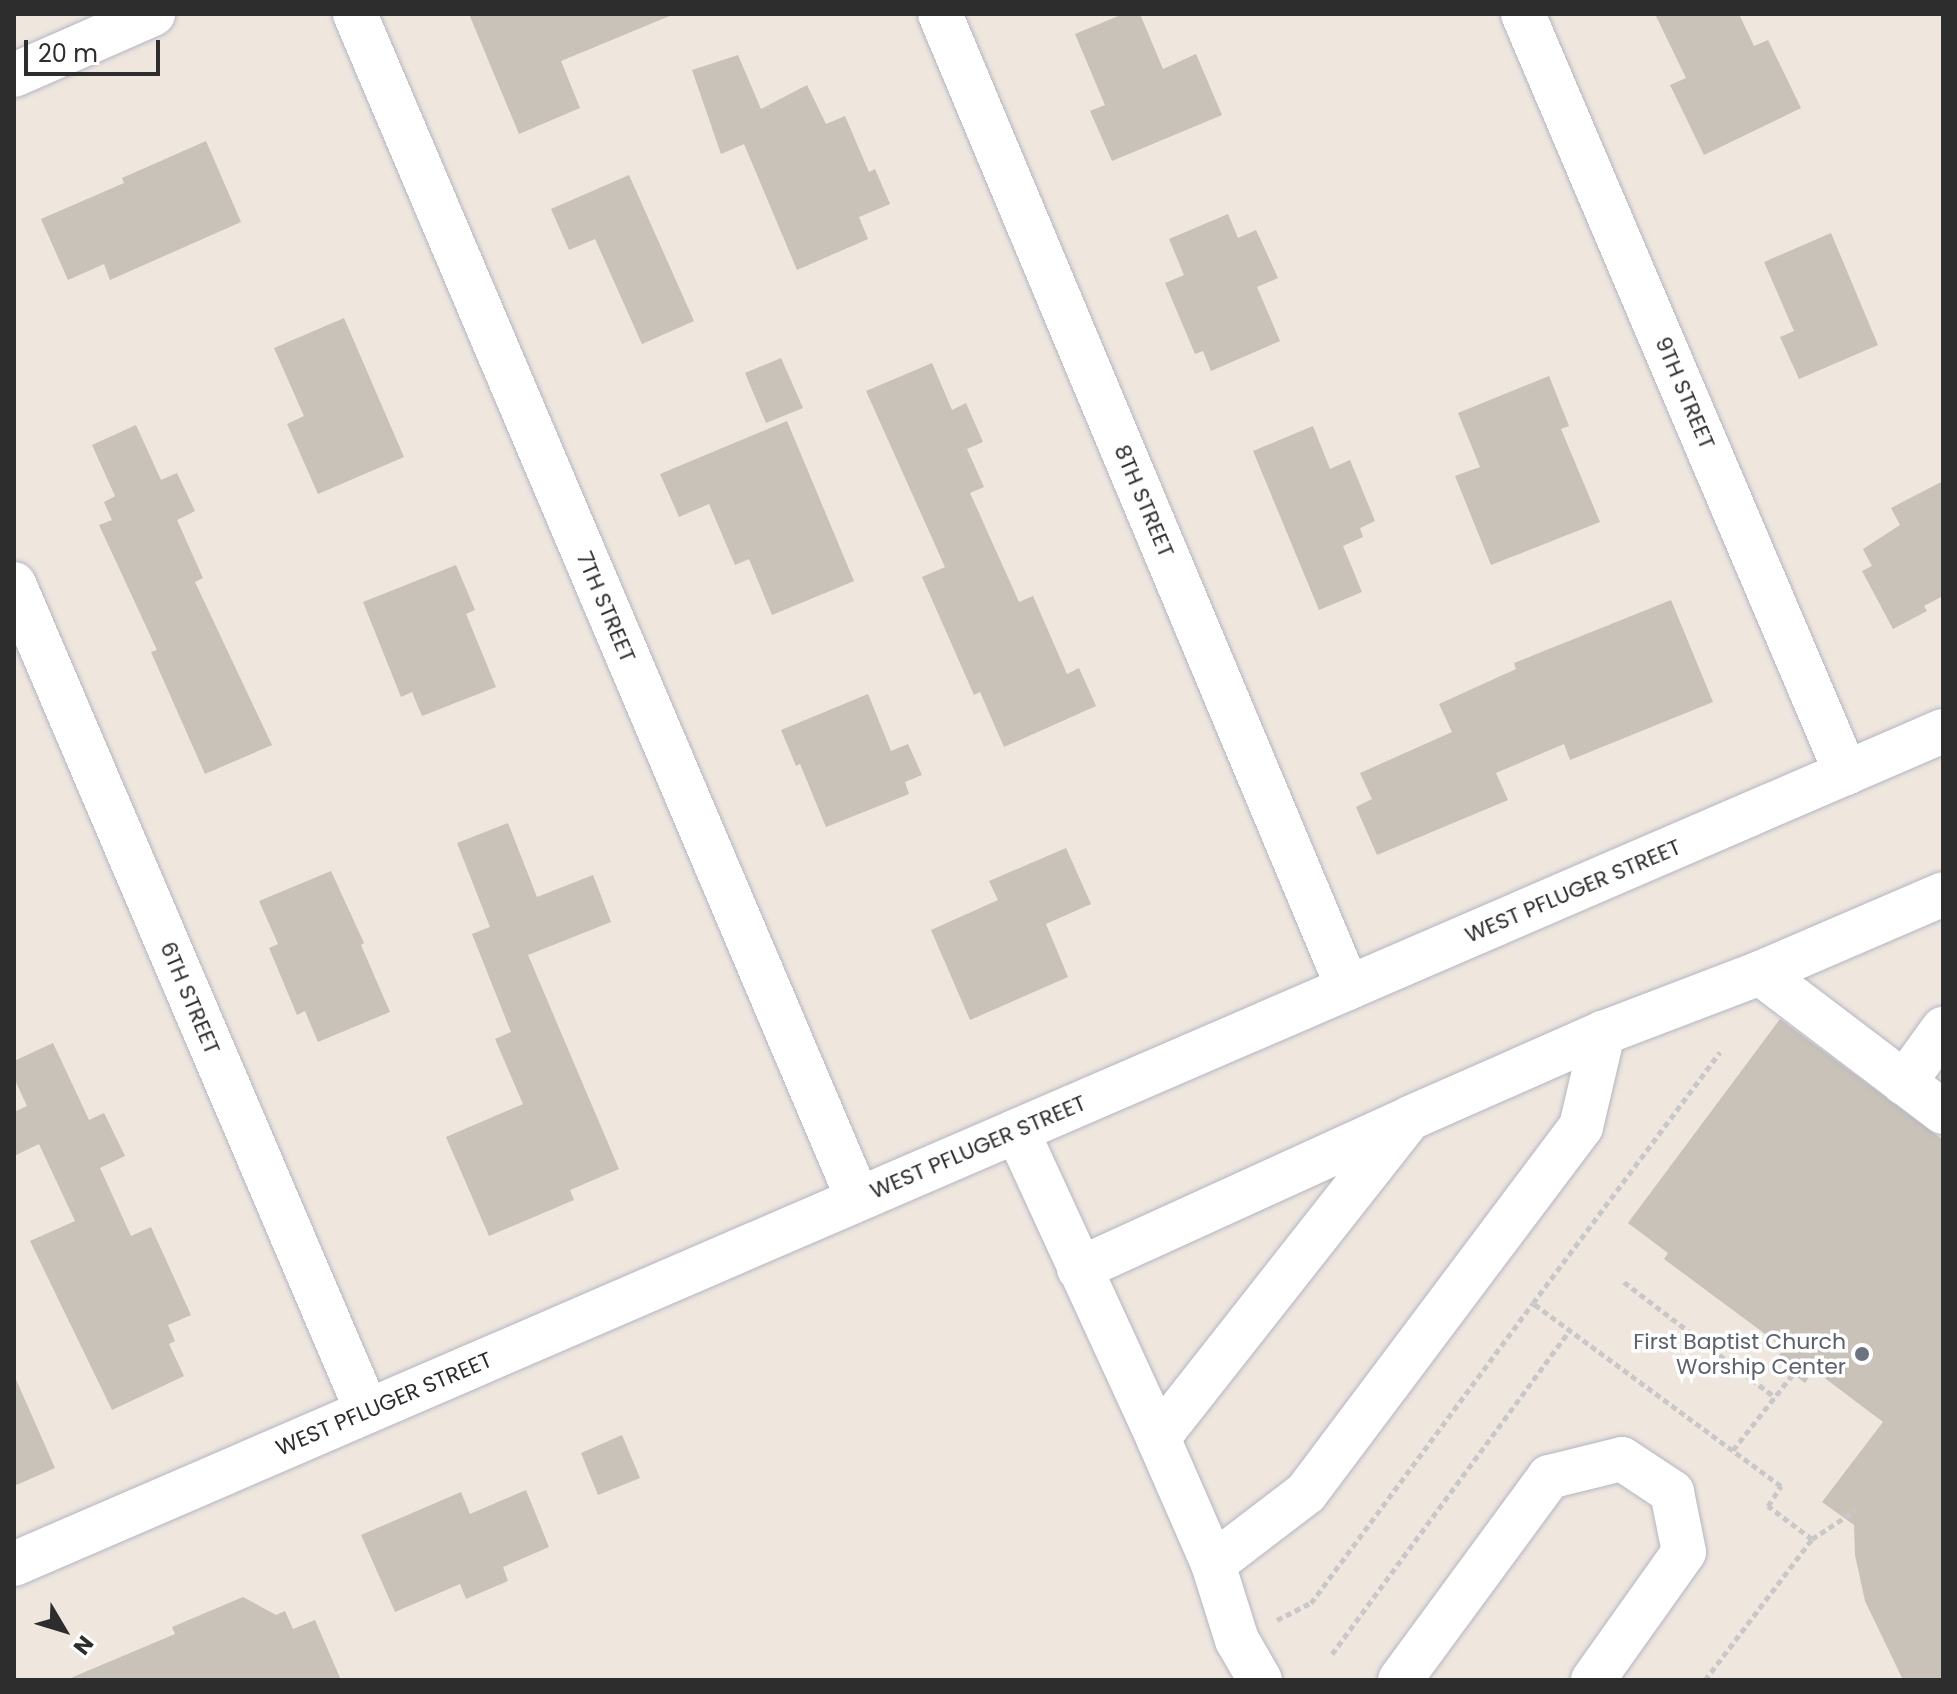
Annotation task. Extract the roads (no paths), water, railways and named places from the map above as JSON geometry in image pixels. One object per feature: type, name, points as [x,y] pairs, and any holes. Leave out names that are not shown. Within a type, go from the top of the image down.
[{"type":"street","points":[[14,75],[153,14]]},
{"type":"street","name":"7TH STREET","points":[[355,14],[858,1199]]},
{"type":"street","name":"8TH STREET","points":[[940,14],[1348,988]]},
{"type":"street","name":"9TH STREET","points":[[1523,14],[1846,773]]},
{"type":"street","name":"6TH STREET","points":[[14,584],[367,1411]]},
{"type":"street","name":"WEST PFLUGER STREET","points":[[14,1564],[1943,731]]},
{"type":"street","points":[[1079,1269],[1603,1033],[1760,973],[1943,894]]},
{"type":"street","points":[[1760,973],[1943,1112]]},
{"type":"street","points":[[1904,1083],[1943,1029]]},
{"type":"street","points":[[1213,1564],[1306,1493],[1581,1127],[1603,1033]]},
{"type":"street","points":[[1158,1438],[1410,1118]]},
{"type":"street","points":[[1017,1131],[1213,1564],[1237,1640],[1260,1680]]},
{"type":"street","points":[[1400,1680],[1549,1477],[1622,1459],[1672,1492],[1684,1552],[1593,1680]]},
{"type":"place","name":"First Baptist Church Worship Center","points":[[1862,1354]]}]
